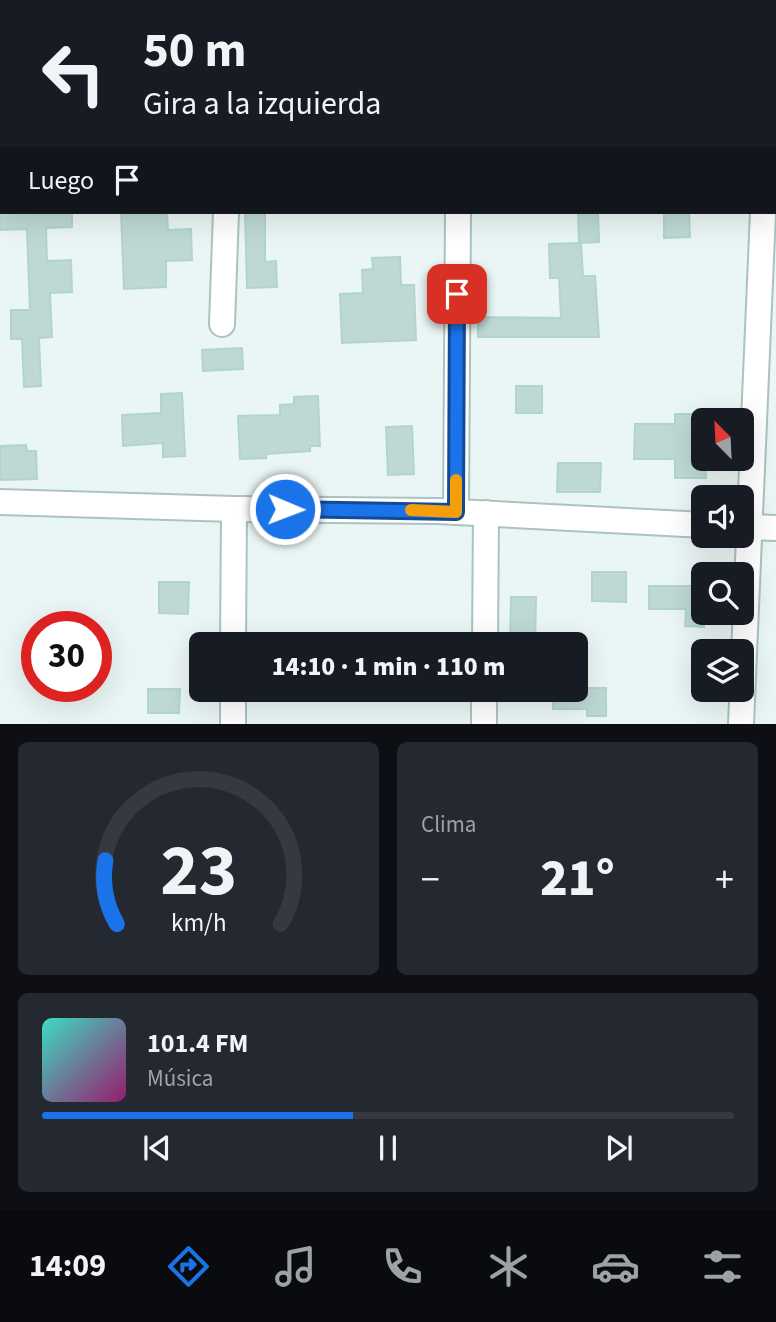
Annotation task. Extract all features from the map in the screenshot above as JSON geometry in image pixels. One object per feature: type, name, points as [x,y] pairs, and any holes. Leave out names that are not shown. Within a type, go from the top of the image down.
[{"type":"street","points":[[222,324],[226,214]]},
{"type":"street","points":[[456,512],[458,214]]},
{"type":"street","points":[[747,485],[763,214]]},
{"type":"street","points":[[0,502],[456,512],[691,524]]},
{"type":"street","points":[[233,632],[234,509]]},
{"type":"street","points":[[485,632],[486,513]]},
{"type":"street","points":[[754,527],[776,528]]},
{"type":"street","points":[[741,723],[745,548]]},
{"type":"street","points":[[233,702],[233,723]]},
{"type":"street","points":[[484,702],[484,723]]},
{"type":"building","points":[[0,214],[72,214],[72,227],[46,228],[47,261],[71,260],[72,292],[50,293],[52,337],[39,338],[41,386],[24,387],[22,339],[11,339],[11,310],[30,310],[27,229],[0,230]]},
{"type":"building","points":[[121,214],[167,214],[168,230],[191,229],[192,260],[166,261],[166,287],[124,289]]},
{"type":"building","points":[[245,214],[265,214],[265,262],[276,261],[277,287],[247,288]]},
{"type":"building","points":[[578,214],[598,214],[599,242],[579,243]]},
{"type":"building","points":[[664,214],[689,214],[690,237],[664,238]]},
{"type":"building","points":[[581,243],[583,276],[595,276],[599,337],[478,337],[478,317],[561,318],[559,278],[550,278],[549,244]]},
{"type":"building","points":[[400,257],[401,285],[414,285],[416,340],[342,343],[340,294],[363,293],[362,270],[373,269],[372,258]]},
{"type":"building","points":[[242,348],[243,369],[203,371],[202,350]]},
{"type":"building","points":[[516,386],[542,386],[542,413],[516,413]]},
{"type":"building","points":[[182,393],[185,456],[163,457],[163,443],[123,446],[122,415],[161,413],[161,394]]},
{"type":"building","points":[[318,396],[320,446],[310,446],[310,451],[240,459],[238,416],[280,415],[280,405],[294,404],[294,397]]},
{"type":"building","points":[[675,414],[691,414],[691,471],[706,471],[706,478],[675,478],[675,459],[634,459],[635,424],[675,424]]},
{"type":"building","points":[[412,426],[414,474],[388,475],[386,427]]},
{"type":"building","points":[[26,445],[27,451],[36,451],[37,479],[0,480],[0,446]]},
{"type":"building","points":[[558,463],[601,463],[600,492],[557,492]]},
{"type":"building","points":[[592,572],[626,572],[626,602],[592,601]]},
{"type":"building","points":[[159,582],[189,582],[188,614],[159,613]]},
{"type":"building","points":[[649,586],[691,586],[691,625],[704,627],[685,626],[686,609],[649,609]]},
{"type":"building","points":[[511,597],[536,597],[535,632],[510,632]]},
{"type":"building","points":[[588,688],[606,688],[606,716],[587,716],[587,709],[553,709],[553,702],[588,702]]},
{"type":"building","points":[[148,689],[180,689],[179,713],[148,713]]},
{"type":"slow traffic","points":[[411,510],[456,512],[456,480]]},
{"type":"route","points":[[285,509],[456,512],[457,294]]}]
